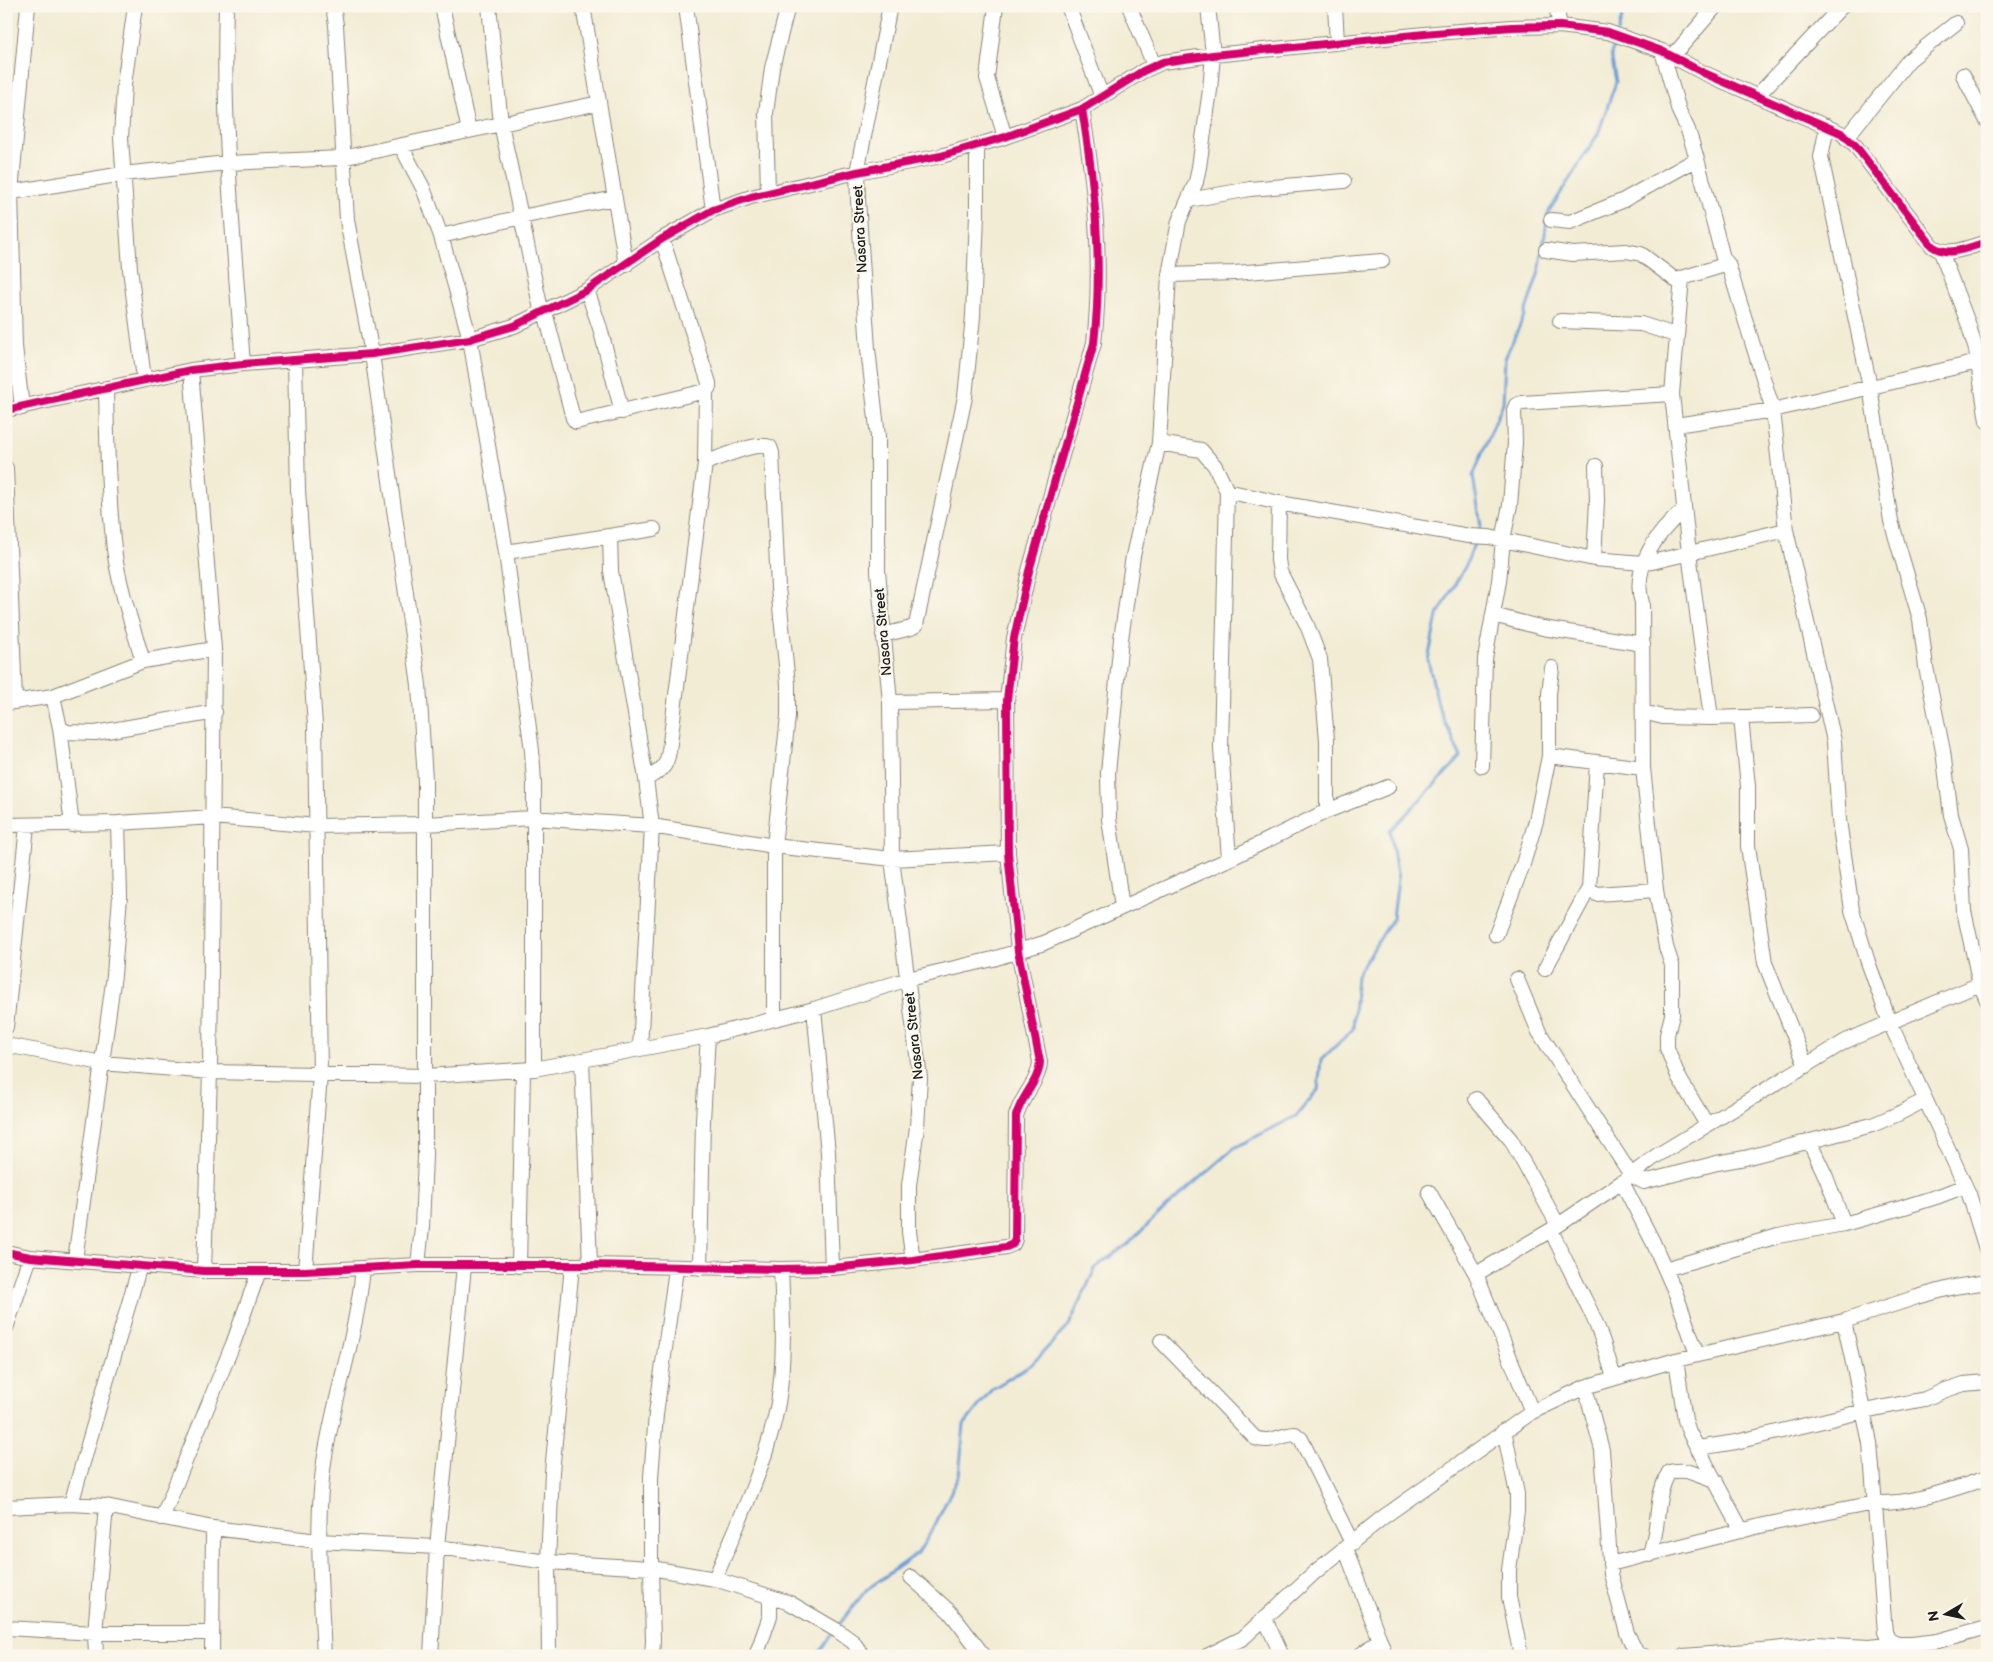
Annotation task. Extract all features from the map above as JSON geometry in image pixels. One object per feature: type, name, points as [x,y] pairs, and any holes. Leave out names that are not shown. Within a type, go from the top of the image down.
[{"type":"street","points":[[22,408],[15,346],[9,192],[28,6]]},
{"type":"street","points":[[135,6],[124,94],[121,138],[130,269],[144,379]]},
{"type":"street","points":[[226,6],[224,64],[228,163],[243,364]]},
{"type":"street","points":[[333,6],[338,52],[342,158],[347,220],[372,354],[419,685],[424,733],[426,1076],[422,1227],[418,1265]]},
{"type":"street","points":[[442,6],[469,131]]},
{"type":"street","points":[[489,6],[502,124],[521,217],[543,313],[574,421],[578,423],[706,391]]},
{"type":"street","points":[[583,6],[626,264]]},
{"type":"street","points":[[686,6],[713,210]]},
{"type":"street","points":[[768,193],[766,112],[772,68],[788,6]]},
{"type":"street","name":"Nasara Street","points":[[890,6],[857,172],[862,278],[878,437],[878,571],[890,702],[892,859],[920,1078],[917,1127],[909,1184],[910,1232],[913,1260]]},
{"type":"street","points":[[996,6],[987,78],[1005,136]]},
{"type":"street","points":[[1068,6],[1102,97]]},
{"type":"street","points":[[1129,6],[1154,65]]},
{"type":"street","points":[[1122,907],[1109,820],[1108,772],[1121,639],[1133,556],[1159,442],[1169,275],[1179,221],[1189,200],[1200,167],[1213,55],[1208,6]]},
{"type":"street","points":[[1335,6],[1337,43]]},
{"type":"street","points":[[1556,6],[1560,26]]},
{"type":"street","points":[[1668,53],[1716,6]]},
{"type":"street","points":[[1757,96],[1842,6]]},
{"type":"street","points":[[1846,138],[1909,60],[1956,23]]},
{"type":"street","points":[[6,410],[192,370],[372,354],[470,339],[514,326],[587,290],[662,239],[713,210],[768,193],[857,172],[941,156],[1005,136],[1082,109],[1154,65],[1163,62],[1213,55],[1512,27],[1560,26],[1608,32],[1668,53],[1704,72],[1827,126],[1846,138],[1855,145],[1879,174],[1932,246],[1941,252],[1953,252],[1987,242]]},
{"type":"street","points":[[1668,53],[1679,111],[1688,130],[1723,258],[1728,264],[1773,410],[1786,530],[1834,740],[1839,820],[1852,910],[1890,1023],[1964,1186],[1987,1252]]},
{"type":"street","points":[[1963,75],[1987,121]]},
{"type":"street","points":[[9,192],[123,174],[228,163],[342,158],[599,103]]},
{"type":"street","points":[[6,1252],[30,1257],[204,1271],[305,1271],[418,1265],[590,1265],[781,1270],[832,1268],[913,1260],[1006,1247],[1013,1244],[1015,1239],[1016,1116],[1019,1104],[1040,1072],[1040,1062],[1018,951],[1008,853],[1007,700],[1014,638],[1029,571],[1094,343],[1098,308],[1096,212],[1082,109]]},
{"type":"street","points":[[1827,126],[1821,156],[1870,387],[1891,522],[1920,619],[1926,667],[1943,752],[1951,815],[1961,849],[1964,911],[1987,1000]]},
{"type":"street","points":[[883,635],[916,625],[965,397],[974,298],[977,145]]},
{"type":"street","points":[[401,146],[423,188],[441,236],[470,339],[506,552],[532,751],[534,783],[529,1070],[519,1266]]},
{"type":"street","points":[[1551,220],[1570,222],[1622,201],[1697,159]]},
{"type":"street","points":[[1189,200],[1250,189],[1344,181]]},
{"type":"street","points":[[441,236],[614,198]]},
{"type":"street","points":[[646,778],[662,769],[668,757],[704,463],[706,391],[709,388],[709,383],[662,239]]},
{"type":"street","points":[[1546,250],[1573,254],[1626,251],[1641,254],[1681,284]]},
{"type":"street","points":[[1941,252],[1968,323],[1978,362],[1987,421]]},
{"type":"street","points":[[1169,275],[1243,272],[1382,261]]},
{"type":"street","points":[[1711,718],[1689,554],[1672,394],[1682,278],[1728,264]]},
{"type":"street","points":[[587,290],[600,328],[622,412]]},
{"type":"street","points":[[1560,321],[1641,324],[1678,336]]},
{"type":"street","points":[[295,360],[298,490],[315,724],[320,1075],[305,1271]]},
{"type":"street","points":[[1676,426],[1773,410],[1978,362]]},
{"type":"street","points":[[192,370],[214,649],[215,712],[210,1072],[204,1271]]},
{"type":"street","points":[[106,388],[108,470],[114,550],[129,617],[143,661]]},
{"type":"street","points":[[1482,766],[1485,659],[1510,504],[1516,405],[1522,403],[1672,394]]},
{"type":"street","points":[[1159,442],[1201,450],[1215,466],[1227,491],[1221,748],[1229,858]]},
{"type":"street","points":[[704,463],[743,450],[766,445],[770,447],[772,453],[778,588],[788,684],[788,716],[774,846],[774,1020]]},
{"type":"street","points":[[1594,560],[1598,501],[1596,466]]},
{"type":"street","points":[[6,468],[11,702],[53,696],[143,661],[214,649]]},
{"type":"street","points":[[1227,491],[1279,503],[1469,536],[1489,536],[1594,560],[1652,562],[1786,530]]},
{"type":"street","points":[[1279,503],[1278,560],[1280,572],[1307,625],[1320,659],[1327,740],[1327,811]]},
{"type":"street","points":[[1684,510],[1667,524],[1643,563],[1639,583],[1642,603],[1643,644],[1643,768],[1656,890],[1666,947],[1672,965],[1672,1015],[1667,1035],[1667,1048],[1678,1076],[1707,1125]]},
{"type":"street","points":[[506,552],[654,529]]},
{"type":"street","points":[[610,537],[611,571],[617,613],[646,778],[652,826],[640,1049]]},
{"type":"street","points":[[1493,616],[1543,628],[1643,644]]},
{"type":"street","points":[[1496,935],[1523,864],[1536,821],[1549,756],[1552,668]]},
{"type":"street","points":[[53,696],[60,728],[72,825]]},
{"type":"street","points":[[890,702],[1007,700]]},
{"type":"street","points":[[60,728],[67,732],[95,733],[215,712]]},
{"type":"street","points":[[1643,712],[1663,717],[1711,718],[1811,715]]},
{"type":"street","points":[[1741,718],[1748,786],[1748,846],[1756,893],[1761,946],[1765,963],[1806,1066]]},
{"type":"street","points":[[1549,756],[1643,768]]},
{"type":"street","points":[[1544,970],[1589,888],[1597,762]]},
{"type":"street","points":[[6,1045],[102,1063],[210,1072],[426,1076],[529,1070],[708,1036],[774,1020],[908,979],[993,959],[1044,943],[1327,811],[1388,787]]},
{"type":"street","points":[[6,825],[72,825],[213,817],[317,826],[426,824],[532,818],[652,826],[774,846],[892,859],[1008,853]]},
{"type":"street","points":[[75,1260],[114,975],[120,896],[118,823]]},
{"type":"street","points":[[6,1027],[27,826]]},
{"type":"street","points":[[1589,888],[1596,894],[1656,890]]},
{"type":"street","points":[[1517,979],[1539,1032],[1627,1178],[1676,1294],[1697,1354]]},
{"type":"street","points":[[1476,1274],[1555,1227],[1656,1156],[1846,1041],[1984,983]]},
{"type":"street","points":[[814,1009],[828,1153],[832,1268]]},
{"type":"street","points":[[700,1268],[703,1120],[708,1036]]},
{"type":"street","points":[[582,1060],[590,1265]]},
{"type":"street","points":[[1476,1099],[1511,1140],[1555,1227],[1568,1270],[1589,1308],[1603,1341],[1614,1378]]},
{"type":"street","points":[[1627,1178],[1644,1182],[1651,1181],[1717,1163],[1745,1158],[1872,1124],[1898,1114],[1924,1100]]},
{"type":"street","points":[[1809,1141],[1826,1177],[1844,1224]]},
{"type":"street","points":[[1665,1269],[1778,1236],[1844,1224],[1939,1196],[1964,1186]]},
{"type":"street","points":[[1429,1192],[1476,1274],[1532,1412]]},
{"type":"street","points":[[6,1328],[30,1257]]},
{"type":"street","points":[[71,1504],[140,1266]]},
{"type":"street","points":[[431,1656],[437,1547],[464,1266]]},
{"type":"street","points":[[549,1656],[548,1562],[552,1472],[572,1266]]},
{"type":"street","points":[[324,1656],[318,1542],[324,1462],[360,1304],[364,1268]]},
{"type":"street","points":[[652,1656],[651,1477],[656,1414],[676,1268]]},
{"type":"street","points":[[162,1518],[233,1344],[260,1270]]},
{"type":"street","points":[[715,1579],[768,1446],[778,1402],[783,1315],[781,1270]]},
{"type":"street","points":[[1207,1656],[1242,1638],[1315,1572],[1382,1518],[1532,1412],[1585,1387],[1697,1354],[1844,1320],[1954,1287],[1987,1282]]},
{"type":"street","points":[[1844,1320],[1870,1442],[1885,1632],[1888,1639],[1896,1644]]},
{"type":"street","points":[[1161,1341],[1255,1438],[1262,1441],[1270,1441],[1284,1435],[1295,1434],[1301,1439],[1348,1546],[1386,1656]]},
{"type":"street","points":[[1676,1360],[1685,1420],[1689,1432],[1742,1531]]},
{"type":"street","points":[[1698,1448],[1736,1442],[1864,1411],[1925,1399],[1964,1384],[1987,1382]]},
{"type":"street","points":[[1585,1387],[1602,1450],[1610,1564],[1628,1633],[1637,1653]]},
{"type":"street","points":[[1504,1430],[1517,1494],[1517,1511],[1508,1570],[1509,1597],[1521,1656]]},
{"type":"street","points":[[1650,1555],[1656,1526],[1657,1504],[1668,1472],[1677,1470],[1689,1471],[1716,1480]]},
{"type":"street","points":[[1610,1564],[1742,1531],[1874,1503],[1890,1503],[1932,1496],[1987,1478]]},
{"type":"street","points":[[6,1507],[71,1504],[106,1506],[213,1528],[318,1542],[437,1547],[548,1562],[651,1568],[715,1579],[790,1604],[833,1627],[853,1642],[863,1656]]},
{"type":"street","points":[[96,1656],[95,1633],[106,1506]]},
{"type":"street","points":[[212,1656],[213,1528]]},
{"type":"street","points":[[910,1577],[950,1612],[984,1656]]},
{"type":"street","points":[[756,1656],[770,1616],[770,1597]]},
{"type":"street","points":[[1265,1619],[1282,1656]]},
{"type":"street","points":[[1684,1656],[1771,1653],[1816,1644],[1869,1647],[1912,1644],[1938,1641],[1987,1627]]},
{"type":"street","points":[[6,1628],[95,1633],[211,1633]]},
{"type":"street","points":[[1359,1656],[1380,1640]]},
{"type":"waterway","points":[[1618,32],[1625,6]]},
{"type":"waterway","points":[[1543,247],[1548,213],[1598,134],[1616,82],[1611,54],[1616,38]]},
{"type":"waterway","points":[[1478,533],[1481,526],[1473,476],[1503,403],[1505,358],[1524,316],[1539,272],[1542,253]]},
{"type":"waterway","points":[[838,1626],[866,1590],[918,1553],[934,1527],[959,1475],[964,1425],[992,1389],[1031,1365],[1069,1325],[1096,1267],[1128,1244],[1164,1209],[1234,1148],[1296,1116],[1318,1090],[1321,1060],[1353,1029],[1357,975],[1393,918],[1398,879],[1390,831],[1461,757],[1439,709],[1428,660],[1437,616],[1466,565],[1475,541]]},
{"type":"waterway","points":[[817,1656],[834,1631]]},
{"type":"cycle path","points":[[6,410],[191,370],[372,354],[470,339],[514,326],[587,290],[662,239],[713,210],[751,197],[857,172],[941,156],[1005,137],[1082,109],[1143,71],[1163,62],[1213,55],[1435,33],[1512,27],[1560,26],[1608,32],[1662,51],[1704,73],[1841,133],[1855,145],[1932,246],[1945,251],[1952,251],[1966,249],[1987,242]]},
{"type":"cycle path","points":[[6,1252],[30,1257],[204,1271],[305,1271],[418,1265],[590,1265],[781,1269],[832,1268],[913,1260],[1006,1247],[1013,1244],[1015,1239],[1016,1116],[1037,1076],[1040,1062],[1018,951],[1008,853],[1007,700],[1014,638],[1029,571],[1094,343],[1097,313],[1098,255],[1091,167],[1082,109]]}]
